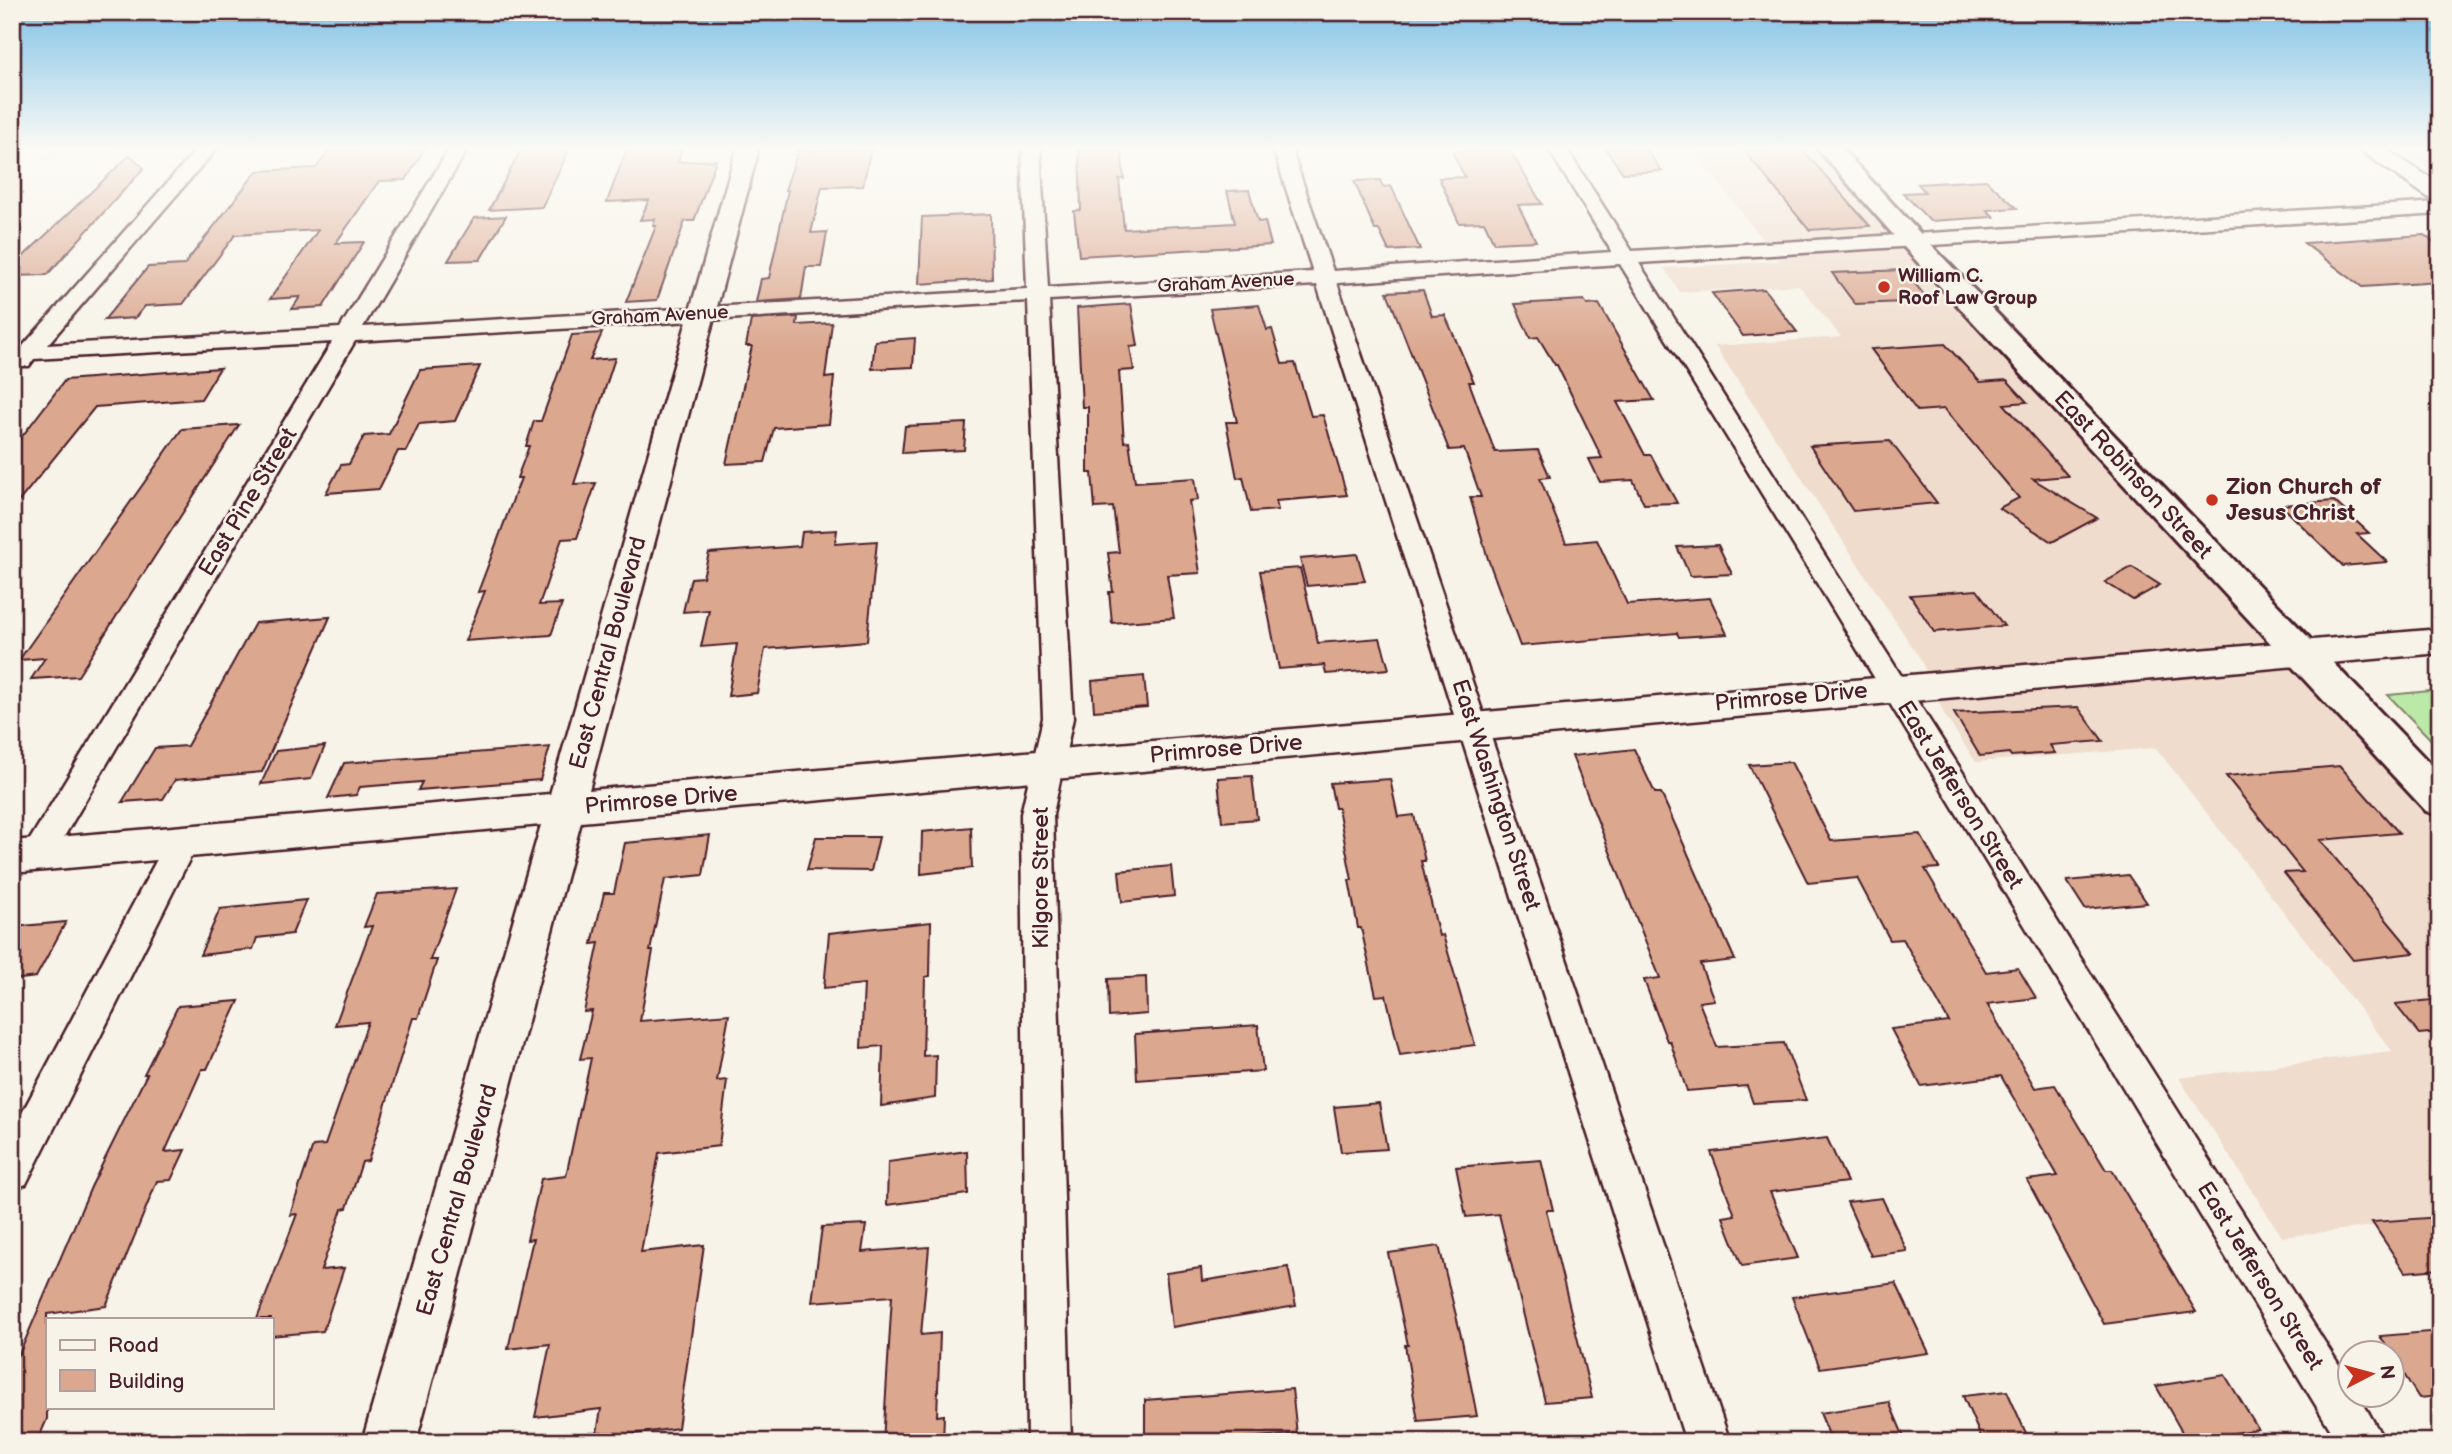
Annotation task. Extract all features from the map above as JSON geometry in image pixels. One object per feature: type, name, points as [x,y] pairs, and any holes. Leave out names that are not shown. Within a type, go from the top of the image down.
[{"type":"main road","name":"East Robinson Street","points":[[1889,216],[2440,800]]},
{"type":"street","points":[[12,371],[20,353],[146,216]]},
{"type":"street","name":"East Pine Street","points":[[24,856],[349,334],[419,216]]},
{"type":"street","name":"East Central Boulevard","points":[[389,1442],[730,216]]},
{"type":"street","name":"Kilgore Street","points":[[1034,216],[1058,718],[1037,814],[1049,1442]]},
{"type":"street","name":"East Washington Street","points":[[1303,216],[1474,726],[1708,1442]]},
{"type":"street","name":"East Jefferson Street","points":[[1599,216],[2363,1442]]},
{"type":"street","name":"Graham Avenue","points":[[20,353],[1323,278],[2306,216]]},
{"type":"street","name":"Primrose Drive","points":[[24,856],[2440,641]]},
{"type":"street","points":[[12,1171],[182,842]]},
{"type":"shaded area","points":[[1744,216],[1890,216],[2440,808],[2440,1218],[2282,1237],[2179,1078],[2392,1051],[2156,748],[1976,762],[1945,716],[1921,660],[1715,346],[1841,337],[1799,285],[1680,292],[1664,268],[1779,261]]},
{"type":"green space","points":[[2440,690],[2440,749],[2388,695]]},
{"type":"building","points":[[66,216],[101,216],[47,275],[12,276],[12,267]]},
{"type":"building","points":[[222,216],[355,216],[336,243],[364,242],[323,307],[292,309],[300,297],[270,299],[318,230],[235,235],[183,304],[145,306],[135,318],[104,320],[148,267],[184,265]]},
{"type":"building","points":[[506,216],[480,260],[448,261],[474,218]]},
{"type":"building","points":[[642,216],[696,216],[694,221],[685,221],[657,300],[626,302],[656,226],[653,226],[655,219],[640,220]]},
{"type":"building","points":[[782,216],[815,216],[811,233],[827,232],[821,267],[806,267],[801,299],[756,302],[761,279],[769,278]]},
{"type":"building","points":[[991,216],[992,279],[919,284],[922,217]]},
{"type":"building","points":[[1075,216],[1123,216],[1124,229],[1235,223],[1233,216],[1256,216],[1258,222],[1265,221],[1271,245],[1079,256]]},
{"type":"building","points":[[1369,216],[1405,216],[1420,249],[1389,251],[1379,230],[1375,230]]},
{"type":"building","points":[[1456,216],[1523,216],[1536,241],[1494,243],[1484,222],[1459,223]]},
{"type":"building","points":[[1797,216],[1861,216],[1870,226],[1809,230]]},
{"type":"building","points":[[1925,216],[1994,217],[1930,221]]},
{"type":"building","points":[[2424,235],[2440,247],[2440,282],[2362,287],[2304,243]]},
{"type":"building","points":[[1904,270],[1929,301],[1855,304],[1832,273]]},
{"type":"building","points":[[1764,289],[1797,332],[1743,336],[1712,293]]},
{"type":"building","points":[[1423,290],[1432,316],[1445,315],[1474,382],[1469,382],[1495,452],[1538,450],[1550,477],[1540,478],[1566,543],[1597,540],[1627,604],[1710,598],[1727,634],[1679,637],[1677,633],[1520,646],[1488,559],[1470,497],[1481,497],[1464,449],[1449,450],[1387,292]]},
{"type":"building","points":[[1584,300],[1587,305],[1599,304],[1654,400],[1617,402],[1645,455],[1651,455],[1677,503],[1644,504],[1633,480],[1600,482],[1589,459],[1602,458],[1557,365],[1538,337],[1530,338],[1515,304]]},
{"type":"building","points":[[1131,304],[1138,346],[1130,347],[1134,370],[1119,371],[1124,442],[1129,441],[1135,482],[1195,478],[1198,500],[1189,501],[1200,573],[1167,575],[1174,618],[1112,623],[1109,592],[1113,592],[1108,553],[1119,552],[1113,507],[1095,508],[1092,473],[1088,473],[1088,407],[1082,407],[1077,308]]},
{"type":"building","points":[[1259,305],[1267,330],[1272,329],[1282,364],[1295,363],[1311,416],[1323,415],[1347,495],[1276,501],[1278,510],[1251,512],[1243,477],[1237,478],[1226,422],[1237,422],[1210,309]]},
{"type":"building","points":[[798,317],[797,325],[832,323],[825,378],[834,377],[829,424],[774,428],[765,462],[726,464],[752,346],[746,346],[751,320]]},
{"type":"building","points":[[602,333],[590,360],[615,358],[574,484],[596,483],[577,538],[562,539],[539,605],[562,604],[551,635],[465,641],[485,591],[478,592],[521,478],[517,478],[529,446],[526,446],[534,421],[541,421],[572,335]]},
{"type":"building","points":[[915,338],[913,367],[872,369],[875,341]]},
{"type":"building","points":[[1945,344],[1980,382],[2007,380],[2027,402],[2004,404],[2068,476],[2033,479],[2097,518],[2052,542],[1999,508],[2019,498],[1944,409],[1917,411],[1871,349]]},
{"type":"building","points":[[480,366],[455,421],[419,424],[406,451],[398,451],[379,489],[326,493],[341,465],[349,464],[364,436],[389,434],[420,370]]},
{"type":"building","points":[[220,368],[201,399],[95,407],[12,510],[12,440],[20,439],[65,380]]},
{"type":"building","points":[[966,423],[964,450],[902,453],[905,426]]},
{"type":"building","points":[[239,425],[78,676],[31,679],[45,658],[19,660],[182,429]]},
{"type":"building","points":[[1890,441],[1937,503],[1853,511],[1810,446]]},
{"type":"building","points":[[2334,501],[2369,533],[2357,534],[2387,562],[2343,566],[2281,505]]},
{"type":"building","points":[[837,530],[835,544],[877,541],[867,641],[765,649],[757,693],[728,696],[737,644],[701,647],[709,610],[683,612],[691,578],[703,577],[709,553],[800,546],[802,532]]},
{"type":"building","points":[[1718,545],[1732,574],[1690,576],[1677,547]]},
{"type":"building","points":[[1357,554],[1365,581],[1307,586],[1300,559]]},
{"type":"building","points":[[2132,567],[2160,585],[2133,600],[2105,582]]},
{"type":"building","points":[[1300,568],[1318,643],[1380,638],[1389,669],[1326,674],[1324,665],[1279,669],[1260,571]]},
{"type":"building","points":[[1977,590],[2004,626],[1934,632],[1910,595]]},
{"type":"building","points":[[330,617],[262,772],[175,780],[163,799],[122,802],[155,748],[187,746],[255,623]]},
{"type":"building","points":[[1144,676],[1147,707],[1094,711],[1092,681]]},
{"type":"building","points":[[2078,707],[2103,741],[2050,745],[2055,753],[2011,756],[2009,753],[1980,756],[1954,713]]},
{"type":"building","points":[[325,746],[311,779],[261,784],[276,751]]},
{"type":"building","points":[[550,747],[540,780],[418,790],[422,782],[360,787],[356,795],[328,798],[344,763]]},
{"type":"building","points":[[1634,749],[1655,793],[1661,793],[1735,960],[1700,964],[1714,1000],[1699,1002],[1717,1047],[1784,1043],[1806,1100],[1753,1103],[1747,1086],[1687,1091],[1670,1041],[1667,1041],[1644,980],[1660,978],[1572,756]]},
{"type":"building","points":[[1791,762],[1831,841],[1920,834],[1939,868],[1925,869],[1986,972],[2018,968],[2036,998],[1987,1004],[2035,1088],[2055,1085],[2106,1170],[2112,1170],[2196,1312],[2104,1324],[2027,1180],[2058,1176],[2001,1076],[1921,1086],[1891,1029],[1949,1022],[1903,939],[1890,940],[1857,878],[1808,883],[1749,765]]},
{"type":"building","points":[[2340,766],[2399,833],[2320,840],[2414,953],[2353,960],[2284,873],[2303,872],[2226,776]]},
{"type":"building","points":[[1252,776],[1257,819],[1222,822],[1218,778]]},
{"type":"building","points":[[1390,779],[1398,817],[1414,815],[1425,861],[1421,861],[1439,936],[1443,935],[1475,1045],[1400,1055],[1386,995],[1376,996],[1361,928],[1358,928],[1349,880],[1352,880],[1338,808],[1335,808],[1330,783]]},
{"type":"building","points":[[971,827],[972,868],[921,874],[922,832]]},
{"type":"building","points":[[710,835],[703,875],[665,879],[650,951],[653,951],[640,1021],[729,1014],[717,1081],[727,1080],[719,1146],[659,1153],[641,1252],[704,1245],[678,1428],[596,1439],[601,1409],[535,1417],[550,1344],[508,1349],[533,1239],[527,1240],[541,1179],[566,1176],[591,1058],[580,1059],[592,1011],[584,1012],[599,943],[592,944],[604,893],[614,893],[625,843]]},
{"type":"building","points":[[816,837],[879,837],[871,871],[807,870]]},
{"type":"building","points":[[1171,866],[1174,896],[1122,902],[1119,871]]},
{"type":"building","points":[[2128,875],[2147,903],[2085,909],[2067,881]]},
{"type":"building","points":[[456,889],[430,960],[437,960],[418,1018],[413,1018],[368,1161],[362,1162],[347,1208],[342,1209],[321,1270],[344,1268],[323,1331],[273,1336],[273,1318],[257,1318],[297,1214],[290,1215],[313,1146],[325,1145],[368,1022],[335,1025],[372,926],[364,927],[377,894]]},
{"type":"building","points":[[306,900],[292,934],[257,938],[253,949],[200,955],[220,909]]},
{"type":"building","points":[[66,922],[36,977],[12,980],[12,927]]},
{"type":"building","points":[[931,922],[930,976],[925,977],[923,1056],[936,1055],[935,1098],[881,1106],[883,1046],[861,1048],[864,984],[824,988],[829,933]]},
{"type":"building","points":[[1146,977],[1147,1014],[1109,1017],[1108,979]]},
{"type":"building","points":[[2440,999],[2440,1032],[2419,1034],[2395,1004]]},
{"type":"building","points":[[239,1001],[207,1069],[202,1069],[165,1152],[185,1150],[171,1180],[157,1181],[106,1306],[47,1314],[47,1419],[37,1442],[12,1442],[12,1364],[21,1350],[91,1187],[178,1006]]},
{"type":"building","points":[[1258,1025],[1263,1071],[1137,1080],[1135,1034]]},
{"type":"building","points":[[1379,1103],[1387,1149],[1341,1152],[1334,1107]]},
{"type":"building","points":[[1827,1138],[1847,1182],[1770,1192],[1798,1258],[1742,1266],[1723,1217],[1735,1215],[1711,1152]]},
{"type":"building","points":[[967,1151],[968,1194],[887,1205],[888,1162]]},
{"type":"building","points":[[1541,1160],[1553,1210],[1546,1210],[1592,1398],[1545,1402],[1499,1214],[1466,1217],[1456,1167]]},
{"type":"building","points":[[1882,1198],[1907,1251],[1871,1256],[1847,1202]]},
{"type":"building","points":[[2440,1217],[2440,1269],[2405,1272],[2372,1222]]},
{"type":"building","points":[[866,1225],[862,1252],[929,1247],[921,1335],[940,1333],[937,1416],[944,1415],[943,1442],[883,1442],[892,1296],[812,1302],[822,1227]]},
{"type":"building","points":[[1439,1246],[1477,1416],[1418,1421],[1405,1345],[1408,1345],[1388,1253]]},
{"type":"building","points":[[1288,1267],[1296,1306],[1172,1327],[1166,1273],[1201,1268],[1202,1281]]},
{"type":"building","points":[[1896,1283],[1929,1353],[1820,1368],[1792,1297]]},
{"type":"building","points":[[2440,1331],[2440,1396],[2419,1398],[2406,1377],[2406,1338],[2380,1336]]},
{"type":"building","points":[[2225,1375],[2258,1429],[2187,1441],[2156,1386]]},
{"type":"building","points":[[1292,1389],[1297,1434],[1190,1442],[1145,1442],[1145,1400]]},
{"type":"building","points":[[2007,1391],[2030,1442],[1983,1442],[1963,1396]]},
{"type":"building","points":[[1889,1402],[1906,1442],[1832,1442],[1820,1413]]},
{"type":"place","name":"William C. Roof Law Group","points":[[1884,287]]},
{"type":"place","name":"Zion Church of Jesus Christ","points":[[2212,500]]}]
